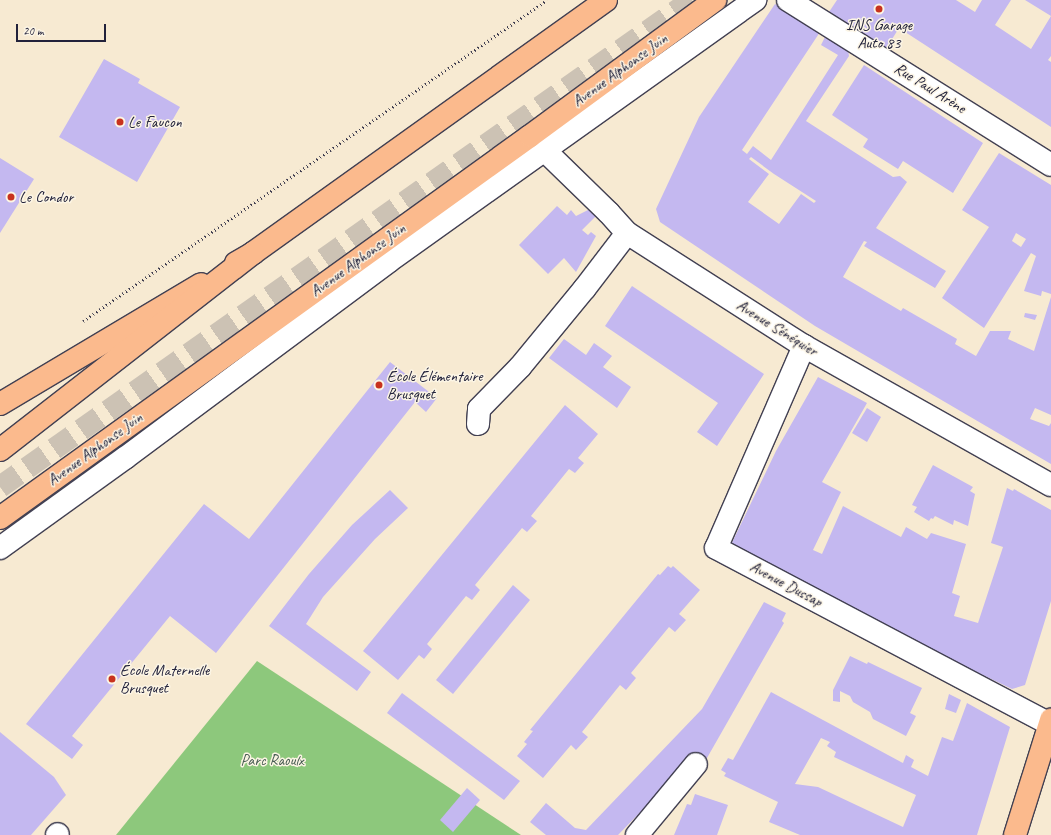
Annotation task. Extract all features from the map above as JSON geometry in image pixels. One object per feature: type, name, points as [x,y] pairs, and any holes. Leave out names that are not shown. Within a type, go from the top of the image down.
[{"type":"main road","points":[[0,450],[253,253],[606,0]]},
{"type":"main road","name":"Avenue Alphonse Juin","points":[[0,518],[537,143],[715,0]]},
{"type":"main road","points":[[0,404],[253,253]]},
{"type":"main road","points":[[1015,835],[1050,722]]},
{"type":"street","points":[[0,548],[125,458],[389,261],[537,143],[755,0]]},
{"type":"street","name":"Rue Paul Arène","points":[[788,0],[1051,165]]},
{"type":"street","name":"Avenue Sénéquier","points":[[537,143],[626,233],[804,346],[1051,485]]},
{"type":"street","points":[[478,424],[479,409],[520,367],[585,288],[626,233]]},
{"type":"street","name":"Avenue Dussap","points":[[804,346],[716,548],[1050,722]]},
{"type":"street","points":[[638,835],[696,764]]},
{"type":"path","points":[[83,321],[547,0]]},
{"type":"green space","name":"Parc Raoulx","points":[[257,661],[521,835],[116,835]]},
{"type":"building","points":[[837,0],[956,0],[975,12],[982,0],[1011,0],[995,25],[1031,49],[1051,16],[1051,56],[1048,60],[1051,62],[1051,127],[899,28],[884,52],[866,37],[829,12]]},
{"type":"building","points":[[1025,0],[1051,0],[1051,16]]},
{"type":"building","points":[[775,4],[820,32],[742,150],[747,154],[753,146],[771,160],[838,55],[821,45],[826,35],[848,50],[849,56],[806,121],[893,177],[900,176],[907,182],[876,228],[946,271],[935,288],[864,246],[867,242],[864,241],[843,277],[901,311],[903,308],[957,339],[955,344],[976,356],[990,331],[1011,331],[1008,339],[1034,351],[1051,297],[1051,415],[1035,408],[1030,419],[1049,426],[1051,423],[1051,464],[815,326],[660,222],[656,209],[699,117]],"holes":[[[751,157],[816,201],[814,203],[801,194],[779,224],[748,202],[769,174],[749,159]]]},
{"type":"building","name":"Le Faucon","points":[[104,59],[140,79],[138,83],[180,107],[137,182],[59,137]]},
{"type":"building","points":[[864,65],[983,143],[953,193],[903,161],[898,169],[863,147],[868,139],[832,115]]},
{"type":"building","points":[[999,153],[1051,185],[1051,294],[1042,291],[1041,296],[1024,291],[1036,256],[1031,253],[984,328],[942,298],[989,227],[962,210]],"holes":[[[1016,233],[1026,239],[1021,247],[1012,241]]]},
{"type":"building","name":"Le Condor","points":[[0,158],[34,179],[0,233]]},
{"type":"building","points":[[557,206],[567,215],[571,210],[576,216],[590,209],[596,216],[582,230],[588,235],[591,232],[596,236],[576,272],[564,258],[548,274],[519,245]]},
{"type":"building","points":[[632,286],[764,374],[717,446],[697,432],[718,403],[605,326]]},
{"type":"building","points":[[1025,313],[1037,315],[1035,320],[1024,317]]},
{"type":"building","points":[[564,339],[586,355],[594,343],[612,356],[603,367],[631,387],[617,408],[549,358]]},
{"type":"building","points":[[390,362],[437,398],[426,412],[415,402],[216,653],[170,616],[72,736],[83,745],[72,759],[26,724],[204,504],[249,539]]},
{"type":"building","points":[[818,377],[867,403],[822,482],[841,492],[813,550],[822,554],[843,506],[901,537],[906,527],[927,539],[931,533],[966,544],[952,593],[960,596],[954,616],[978,623],[1003,547],[991,543],[1007,488],[1013,491],[1014,489],[1051,510],[1051,601],[1025,685],[1012,689],[727,553],[776,451]]},
{"type":"building","points":[[565,405],[598,434],[578,458],[584,463],[575,473],[569,469],[531,516],[537,521],[527,532],[522,528],[475,585],[480,590],[472,600],[466,596],[427,644],[432,649],[424,659],[419,655],[398,680],[363,651]]},
{"type":"building","points":[[867,408],[881,417],[867,442],[852,433]]},
{"type":"building","points":[[933,465],[973,487],[970,491],[975,494],[968,526],[954,520],[953,525],[935,516],[929,521],[914,512],[917,507],[912,505]]},
{"type":"building","points":[[390,490],[408,508],[375,539],[323,597],[306,624],[371,672],[357,691],[269,626],[309,574],[352,525]]},
{"type":"building","points":[[668,566],[671,568],[673,566],[700,590],[679,614],[686,620],[675,632],[669,627],[631,673],[636,678],[626,690],[620,685],[582,732],[588,737],[576,750],[571,745],[543,778],[517,756],[527,744],[524,742],[533,731],[530,730],[658,574],[660,575]]},
{"type":"building","points":[[513,585],[530,600],[453,694],[436,680]]},
{"type":"building","points":[[764,602],[786,613],[782,621],[784,623],[703,765],[694,757],[618,835],[546,835],[530,822],[546,803],[575,828],[586,830],[702,709]]},
{"type":"building","points":[[850,656],[867,664],[868,662],[922,688],[910,713],[916,716],[906,736],[873,719],[870,712],[853,702],[850,696],[840,691],[840,702],[833,701],[833,690]]},
{"type":"building","points":[[771,692],[903,763],[906,755],[914,760],[911,767],[928,776],[942,737],[953,741],[967,703],[1010,727],[977,835],[800,835],[769,822],[778,802],[724,776],[726,773],[721,770],[728,758],[733,760]],"holes":[[[821,738],[830,742],[827,746],[836,752],[834,757],[916,795],[903,827],[818,787],[795,784]]]},
{"type":"building","points":[[402,693],[520,781],[504,800],[387,713]]},
{"type":"building","points":[[949,694],[961,700],[956,713],[945,709]]},
{"type":"building","points":[[0,732],[54,777],[66,795],[31,835],[0,835]]},
{"type":"building","points":[[467,788],[480,800],[453,832],[440,820]]},
{"type":"building","points":[[695,794],[728,805],[717,835],[674,835],[687,804],[691,805]]},
{"type":"tunnel","points":[[0,487],[692,0]]},
{"type":"place","name":"INS Garage Auto 83","points":[[879,9]]},
{"type":"place","name":"Le Faucon","points":[[120,122]]},
{"type":"place","name":"Le Condor","points":[[11,197]]},
{"type":"place","name":"École Élémentaire Brusquet","points":[[379,385]]},
{"type":"place","name":"École Maternelle Brusquet","points":[[112,679]]}]
